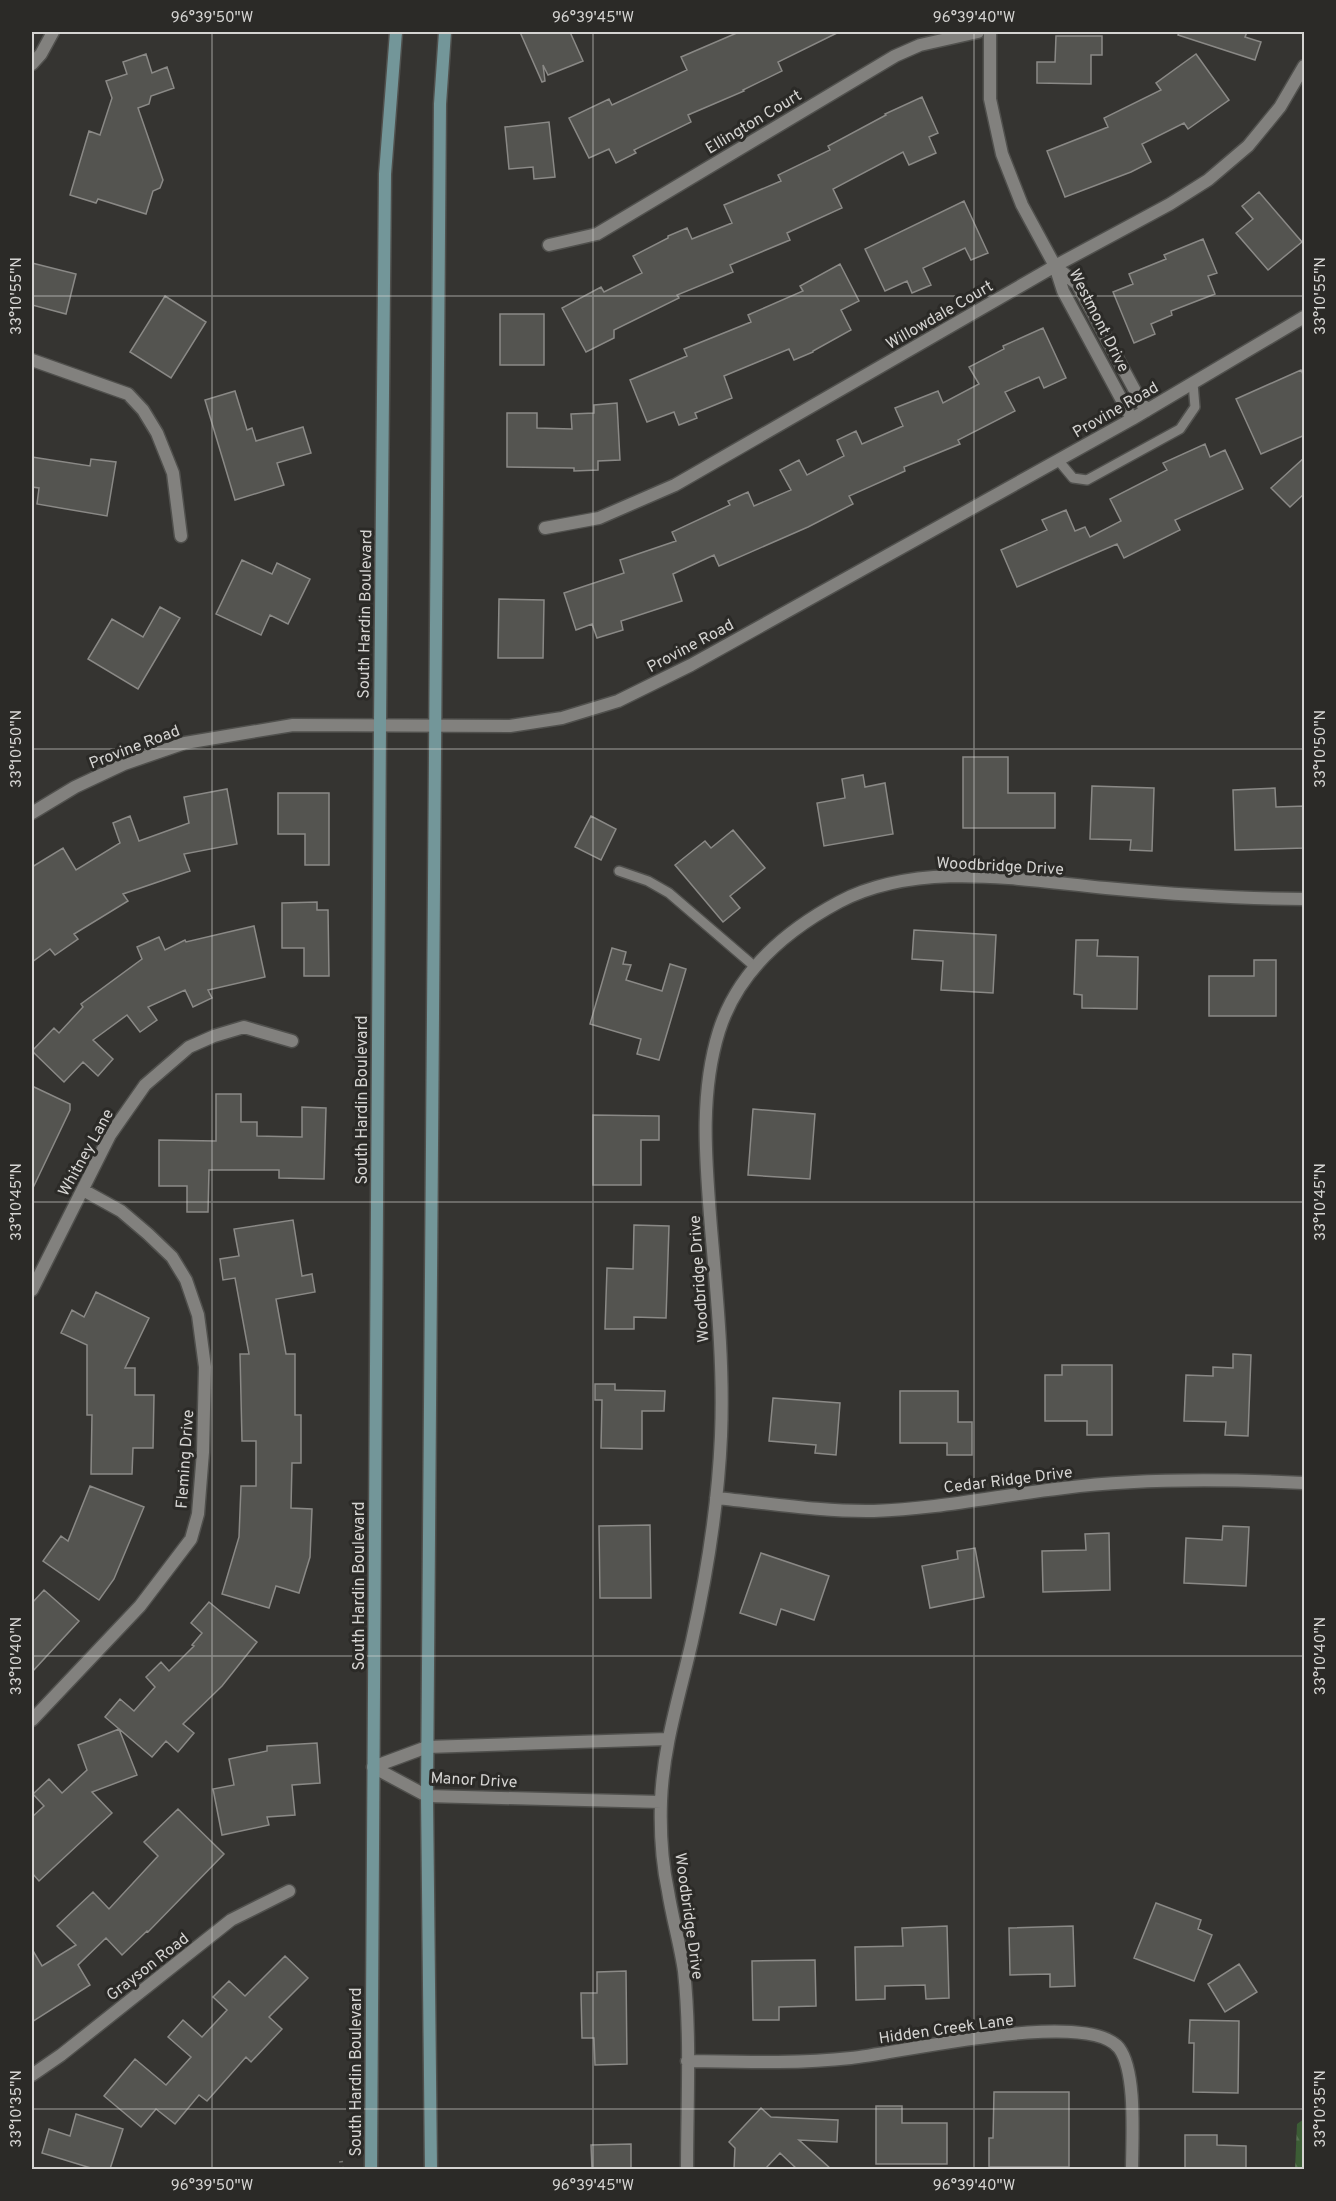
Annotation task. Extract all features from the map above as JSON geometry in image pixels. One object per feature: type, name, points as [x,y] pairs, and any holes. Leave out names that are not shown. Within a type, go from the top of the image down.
[{"type":"main road","name":"South Hardin Boulevard","points":[[371,2169],[385,174],[396,32]]},
{"type":"main road","points":[[431,2169],[427,1747],[441,104],[445,32]]},
{"type":"street","points":[[32,64],[41,54],[53,32]]},
{"type":"street","name":"Ellington Court","points":[[549,246],[597,234],[894,56],[920,45],[978,32]]},
{"type":"street","name":"Westmont Drive","points":[[990,32],[990,99],[1002,154],[1022,205],[1055,266],[1063,291],[1132,419]]},
{"type":"street","name":"Willowdale Court","points":[[545,528],[598,518],[675,485],[1055,266],[1170,204],[1208,180],[1248,146],[1280,107],[1305,66]]},
{"type":"street","name":"Westmont Drive","points":[[1055,266],[1077,284],[1146,411]]},
{"type":"street","name":"Provine Road","points":[[32,813],[75,787],[124,764],[185,743],[293,725],[510,726],[562,718],[618,701],[691,665],[1132,419],[1305,317]]},
{"type":"street","points":[[32,360],[128,394],[142,410],[157,433],[173,473],[181,536]]},
{"type":"street","name":"Woodbridge Drive","points":[[687,2169],[684,1970],[666,1884],[661,1802],[667,1739],[702,1598],[716,1498],[721,1435],[720,1333],[707,1182],[705,1129],[707,1079],[724,1015],[754,966],[773,946],[810,919],[844,900],[876,888],[914,879],[997,878],[1123,890],[1305,899]]},
{"type":"street","name":"Whitney Lane","points":[[32,1290],[110,1135],[145,1085],[189,1047],[214,1036],[244,1028],[292,1041]]},
{"type":"street","name":"Fleming Drive","points":[[32,1720],[140,1606],[191,1539],[198,1514],[203,1452],[205,1367],[198,1315],[186,1280],[172,1257],[148,1234],[121,1212],[83,1190]]},
{"type":"street","name":"Cedar Ridge Drive","points":[[716,1498],[836,1510],[873,1511],[907,1509],[1066,1487],[1174,1481],[1305,1484]]},
{"type":"street","name":"Manor Drive","points":[[373,1767],[427,1747],[667,1739]]},
{"type":"street","name":"Manor Drive","points":[[373,1767],[427,1796],[661,1802]]},
{"type":"street","name":"Grayson Road","points":[[32,2075],[61,2055],[231,1920],[289,1891]]},
{"type":"street","name":"Hidden Creek Lane","points":[[687,2061],[753,2062],[849,2058],[978,2037],[1052,2032],[1097,2035],[1118,2048],[1127,2068],[1132,2102],[1132,2169]]},
{"type":"lane","points":[[1058,460],[1073,478],[1087,480],[1180,429],[1196,407],[1193,383]]},
{"type":"lane","points":[[619,871],[648,881],[669,893],[754,966]]},
{"type":"path","points":[[341,2162],[342,2169]]},
{"type":"green space","points":[[1304,2119],[1304,2169],[1295,2169],[1297,2124]]},
{"type":"building","points":[[520,32],[570,32],[583,61],[548,75],[543,65],[545,81],[542,82]]},
{"type":"building","points":[[739,32],[839,32],[778,62],[782,71],[744,91],[688,115],[691,122],[634,150],[636,153],[616,163],[609,149],[589,158],[569,118],[609,99],[612,105],[687,70],[681,57]]},
{"type":"building","points":[[1179,32],[1247,32],[1245,37],[1261,42],[1255,60],[1178,35]]},
{"type":"building","points":[[1056,36],[1102,36],[1102,55],[1091,55],[1091,84],[1037,83],[1037,62],[1055,62]]},
{"type":"building","points":[[146,54],[152,73],[167,67],[174,88],[151,96],[149,104],[138,108],[163,180],[160,188],[153,191],[146,214],[98,199],[96,203],[70,195],[89,131],[100,135],[112,98],[106,81],[127,74],[123,62]]},
{"type":"building","points":[[1196,54],[1229,100],[1188,129],[1184,123],[1142,144],[1151,162],[1065,197],[1047,151],[1108,127],[1104,118],[1161,90],[1156,83]]},
{"type":"building","points":[[922,97],[938,133],[929,137],[936,153],[909,165],[903,152],[833,189],[842,208],[787,233],[790,240],[730,265],[733,272],[677,295],[679,298],[614,330],[614,338],[586,352],[562,308],[601,287],[604,292],[642,273],[633,256],[668,236],[687,228],[692,239],[732,223],[724,205],[781,181],[778,175],[830,150],[828,146],[885,114]]},
{"type":"building","points":[[549,122],[555,177],[534,179],[533,167],[509,169],[505,127]]},
{"type":"building","points":[[1259,192],[1302,242],[1268,270],[1236,233],[1253,219],[1242,206]]},
{"type":"building","points":[[964,201],[988,253],[971,260],[965,248],[923,268],[931,285],[912,293],[907,281],[885,291],[865,249]]},
{"type":"building","points":[[1203,239],[1217,273],[1208,276],[1215,294],[1171,311],[1172,315],[1151,324],[1155,334],[1134,343],[1113,292],[1133,284],[1129,274],[1166,259],[1164,255]]},
{"type":"building","points":[[32,263],[76,274],[66,314],[32,305]]},
{"type":"building","points":[[840,264],[859,301],[841,310],[851,330],[794,360],[789,349],[724,376],[732,398],[695,413],[697,418],[679,425],[674,412],[647,422],[630,380],[687,356],[684,349],[751,322],[748,315],[803,291],[800,286]]},
{"type":"building","points":[[165,296],[206,322],[171,378],[130,352]]},
{"type":"building","points":[[500,314],[544,314],[544,365],[500,365]]},
{"type":"building","points":[[1043,328],[1066,378],[1044,388],[1039,377],[1005,392],[1015,411],[958,440],[960,444],[904,467],[905,471],[849,496],[853,504],[808,527],[719,566],[714,555],[673,574],[682,601],[621,621],[623,630],[597,638],[592,624],[576,630],[564,593],[624,573],[620,560],[676,541],[672,532],[730,505],[728,501],[748,492],[754,506],[791,490],[780,470],[799,460],[807,475],[844,456],[837,440],[856,431],[862,444],[903,426],[895,408],[938,391],[943,403],[979,384],[969,367],[1004,349],[1003,346]]},
{"type":"building","points":[[1301,370],[1305,379],[1305,435],[1261,454],[1236,399]]},
{"type":"building","points":[[235,391],[247,430],[252,428],[256,441],[303,427],[311,453],[277,463],[284,485],[235,500],[205,400]]},
{"type":"building","points":[[617,403],[620,460],[598,461],[598,470],[507,467],[507,413],[537,413],[537,428],[572,429],[571,414],[594,413],[594,405]]},
{"type":"building","points":[[1205,444],[1210,457],[1225,450],[1243,489],[1175,520],[1180,530],[1124,558],[1117,544],[1017,587],[1001,550],[1047,530],[1042,520],[1066,510],[1075,531],[1085,527],[1090,537],[1121,521],[1110,499],[1167,470],[1163,463]]},
{"type":"building","points":[[32,457],[90,466],[91,459],[116,462],[107,516],[37,504],[39,488],[32,487]]},
{"type":"building","points":[[1305,457],[1305,493],[1290,507],[1271,488]]},
{"type":"building","points":[[242,560],[272,574],[277,563],[310,579],[288,624],[270,615],[261,635],[216,614]]},
{"type":"building","points":[[499,599],[544,600],[543,658],[498,658]]},
{"type":"building","points":[[160,607],[180,618],[138,689],[88,659],[112,619],[143,637]]},
{"type":"building","points":[[963,757],[1008,757],[1008,793],[1055,793],[1055,828],[963,828]]},
{"type":"building","points":[[863,775],[865,787],[885,783],[893,834],[824,846],[817,803],[845,798],[842,779]]},
{"type":"building","points":[[1092,786],[1154,788],[1152,851],[1130,850],[1131,840],[1090,839]]},
{"type":"building","points":[[1275,788],[1276,807],[1305,806],[1305,848],[1235,850],[1233,790]]},
{"type":"building","points":[[227,789],[237,844],[184,854],[190,871],[123,894],[128,901],[74,934],[78,939],[55,955],[50,949],[32,962],[32,867],[63,848],[76,870],[120,843],[113,823],[130,816],[139,841],[189,823],[184,797]]},
{"type":"building","points":[[278,793],[329,793],[329,865],[305,865],[305,834],[278,834]]},
{"type":"building","points":[[591,816],[616,829],[601,860],[575,847]]},
{"type":"building","points":[[733,830],[765,868],[730,896],[740,908],[723,922],[675,865],[705,841],[711,848]]},
{"type":"building","points":[[317,902],[317,910],[328,910],[329,976],[304,976],[304,948],[282,948],[282,903]]},
{"type":"building","points":[[254,926],[265,977],[208,990],[212,998],[193,1007],[185,990],[148,1007],[157,1020],[140,1032],[127,1015],[93,1040],[113,1059],[98,1076],[83,1062],[64,1082],[32,1051],[54,1028],[59,1033],[83,1007],[81,1004],[142,959],[137,947],[159,937],[165,950],[185,940],[186,942]]},
{"type":"building","points":[[914,930],[996,935],[993,993],[941,990],[943,961],[912,959]]},
{"type":"building","points":[[1076,940],[1098,940],[1097,956],[1138,957],[1137,1009],[1082,1008],[1082,995],[1074,994]]},
{"type":"building","points":[[612,948],[626,952],[623,964],[631,965],[626,980],[662,991],[670,964],[686,969],[659,1060],[637,1054],[641,1039],[590,1024]]},
{"type":"building","points":[[1254,960],[1276,960],[1276,1016],[1209,1016],[1209,976],[1254,976]]},
{"type":"building","points":[[32,1086],[70,1104],[70,1110],[32,1190]]},
{"type":"building","points":[[216,1094],[241,1094],[241,1122],[257,1122],[257,1136],[302,1137],[302,1107],[326,1108],[324,1179],[279,1178],[279,1170],[209,1170],[208,1212],[187,1212],[187,1186],[159,1186],[159,1140],[216,1141]]},
{"type":"building","points":[[753,1109],[815,1114],[810,1179],[748,1175]]},
{"type":"building","points":[[593,1115],[659,1116],[659,1140],[641,1140],[641,1185],[593,1185]]},
{"type":"building","points":[[293,1220],[302,1276],[312,1274],[315,1292],[276,1299],[286,1354],[295,1354],[295,1415],[301,1415],[301,1463],[292,1463],[291,1508],[312,1509],[310,1557],[299,1593],[276,1586],[269,1608],[222,1594],[239,1537],[241,1486],[256,1486],[256,1441],[242,1441],[240,1354],[249,1354],[235,1278],[223,1280],[220,1259],[239,1256],[234,1229]]},
{"type":"building","points":[[634,1225],[669,1226],[666,1318],[634,1317],[634,1329],[605,1329],[607,1268],[633,1269]]},
{"type":"building","points":[[96,1292],[149,1318],[125,1368],[135,1368],[135,1395],[154,1395],[153,1448],[133,1448],[132,1474],[91,1474],[92,1415],[87,1415],[87,1345],[61,1333],[72,1310],[84,1317]]},
{"type":"building","points":[[1233,1354],[1251,1355],[1248,1436],[1225,1435],[1226,1422],[1184,1421],[1186,1375],[1213,1376],[1213,1367],[1233,1368]]},
{"type":"building","points":[[1062,1365],[1112,1365],[1112,1435],[1087,1435],[1087,1421],[1045,1421],[1045,1375],[1062,1375]]},
{"type":"building","points":[[595,1384],[615,1384],[615,1390],[665,1391],[664,1411],[642,1411],[642,1449],[601,1448],[602,1400],[595,1400]]},
{"type":"building","points":[[900,1391],[958,1391],[958,1422],[972,1422],[972,1455],[947,1455],[947,1443],[900,1443]]},
{"type":"building","points":[[773,1398],[840,1403],[836,1455],[815,1453],[816,1445],[769,1441]]},
{"type":"building","points":[[90,1486],[144,1507],[114,1579],[99,1600],[43,1561],[61,1536],[68,1541]]},
{"type":"building","points":[[650,1525],[651,1598],[600,1598],[599,1526]]},
{"type":"building","points":[[1223,1526],[1249,1527],[1246,1586],[1184,1583],[1186,1538],[1222,1540]]},
{"type":"building","points":[[1109,1533],[1110,1590],[1043,1592],[1042,1551],[1086,1550],[1085,1534]]},
{"type":"building","points":[[975,1548],[984,1597],[930,1608],[922,1566],[958,1559],[957,1551]]},
{"type":"building","points":[[761,1553],[829,1576],[814,1620],[781,1609],[776,1625],[740,1613]]},
{"type":"building","points":[[44,1590],[79,1621],[32,1672],[32,1603]]},
{"type":"building","points":[[209,1602],[257,1642],[222,1686],[183,1724],[194,1733],[178,1752],[166,1741],[152,1757],[105,1717],[120,1699],[134,1711],[155,1687],[146,1677],[161,1662],[169,1671],[194,1646],[192,1645],[202,1633],[191,1623]]},
{"type":"building","points":[[119,1729],[137,1775],[92,1792],[112,1813],[39,1881],[32,1873],[32,1817],[44,1806],[33,1794],[49,1779],[62,1793],[87,1770],[78,1745]]},
{"type":"building","points":[[317,1743],[320,1783],[292,1785],[295,1815],[267,1817],[269,1825],[222,1835],[213,1789],[234,1785],[229,1759],[267,1751],[267,1746]]},
{"type":"building","points":[[178,1809],[224,1854],[148,1932],[122,1955],[106,1938],[78,1965],[90,1985],[32,2022],[32,1949],[42,1966],[76,1945],[57,1926],[93,1892],[109,1909],[158,1856],[144,1842]]},
{"type":"building","points":[[1156,1903],[1201,1920],[1198,1929],[1212,1935],[1194,1981],[1134,1958]]},
{"type":"building","points":[[947,1926],[949,1998],[926,1999],[925,1985],[885,1986],[885,1999],[856,2000],[855,1947],[903,1946],[902,1928]]},
{"type":"building","points":[[1073,1926],[1075,1986],[1050,1987],[1050,1974],[1010,1975],[1009,1928]]},
{"type":"building","points":[[285,1956],[308,1978],[269,2017],[282,2029],[251,2062],[246,2057],[207,2101],[199,2095],[175,2124],[156,2109],[141,2127],[104,2096],[135,2059],[166,2085],[191,2057],[168,2037],[183,2020],[202,2037],[227,2010],[213,1997],[229,1981],[245,1996]]},
{"type":"building","points":[[815,1960],[816,2006],[779,2007],[779,2020],[753,2020],[752,1961]]},
{"type":"building","points":[[1239,1964],[1257,1992],[1225,2012],[1208,1984]]},
{"type":"building","points":[[626,1971],[627,2064],[595,2065],[594,2038],[582,2038],[581,1993],[597,1993],[597,1972]]},
{"type":"building","points":[[1190,2020],[1239,2021],[1238,2093],[1193,2092],[1194,2043],[1189,2043]]},
{"type":"building","points":[[994,2092],[1069,2092],[1069,2167],[989,2167],[989,2138],[993,2138]]},
{"type":"building","points":[[876,2106],[902,2106],[902,2123],[947,2123],[947,2164],[876,2164]]},
{"type":"building","points":[[761,2108],[771,2117],[838,2120],[837,2142],[799,2140],[831,2169],[797,2169],[780,2153],[765,2169],[734,2169],[735,2148],[729,2142]]},
{"type":"building","points":[[76,2114],[123,2129],[110,2169],[94,2169],[42,2153],[49,2129],[70,2136]]},
{"type":"building","points":[[1185,2135],[1217,2135],[1217,2145],[1246,2146],[1246,2169],[1185,2169]]},
{"type":"building","points":[[631,2144],[631,2168],[592,2169],[591,2145]]}]
